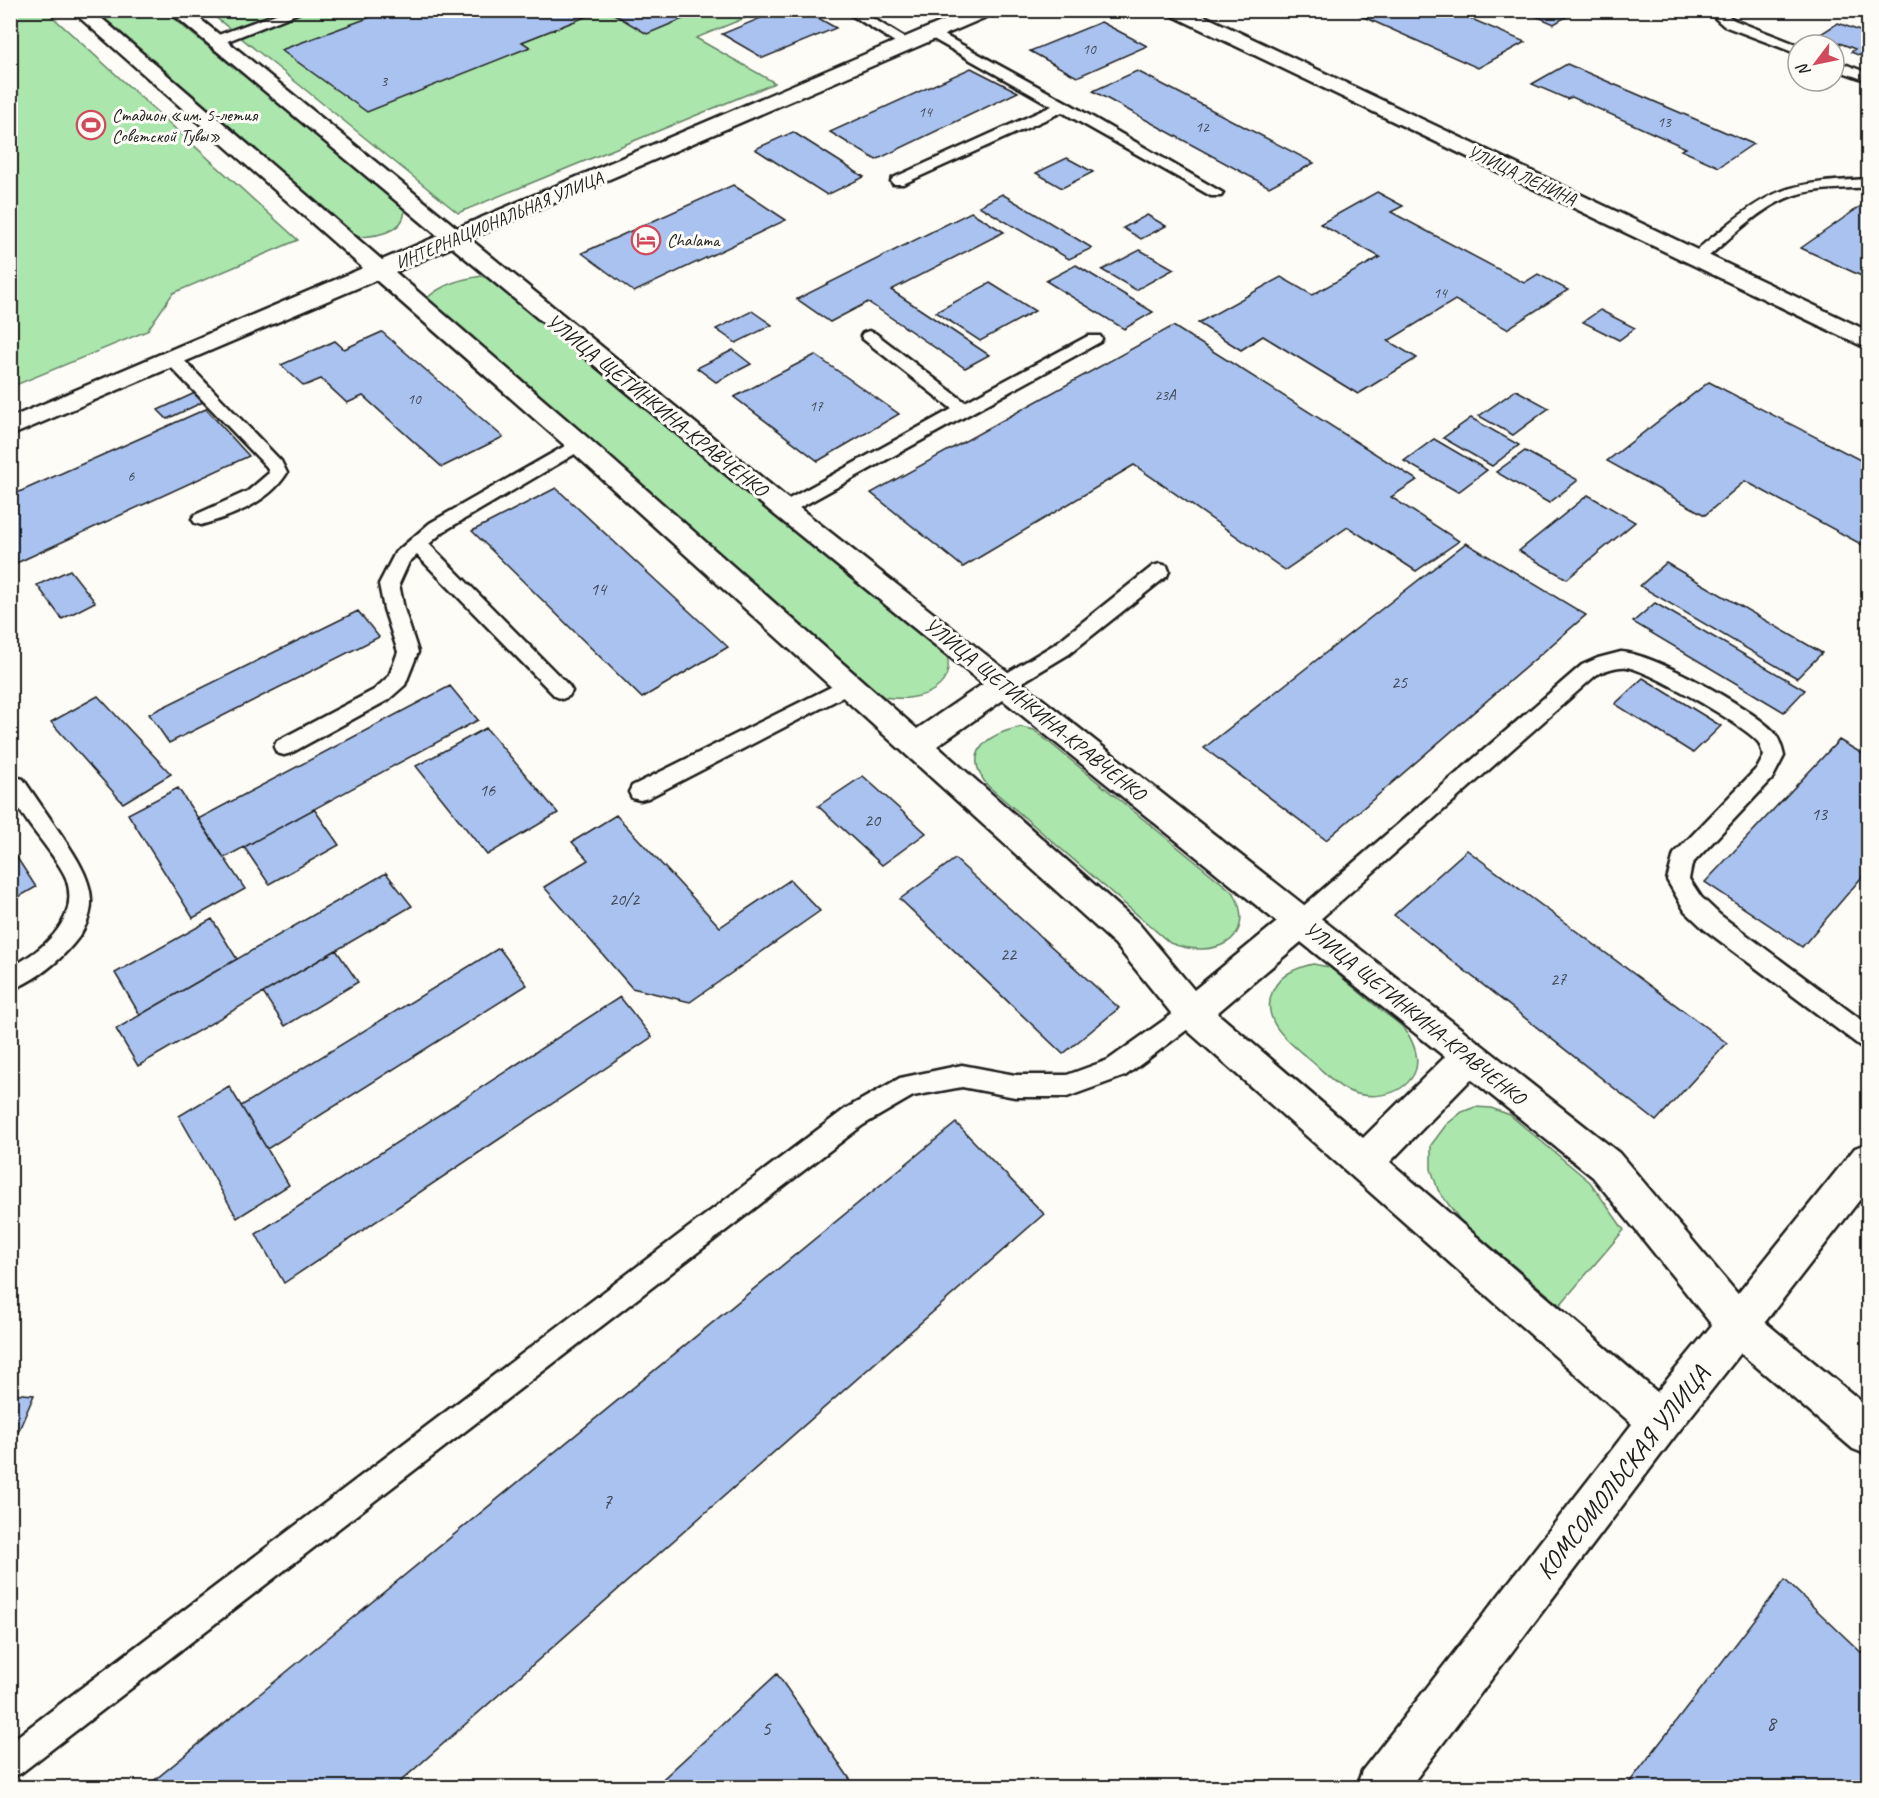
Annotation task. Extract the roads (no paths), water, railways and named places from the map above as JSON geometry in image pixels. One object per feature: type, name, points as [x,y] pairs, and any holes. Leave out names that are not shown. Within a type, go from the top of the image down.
[{"type":"street","points":[[80,10],[579,444],[849,685],[1127,934],[1192,1013],[1660,1421]]},
{"type":"street","name":"УЛИЦА ЩЕТИНКИНА-КРАВЧЕНКО","points":[[177,10],[784,509],[1606,1165],[1738,1325],[1869,1434]]},
{"type":"street","name":"ИНТЕРНАЦИОНАЛЬНАЯ УЛИЦА","points":[[10,428],[986,10]]},
{"type":"street","name":"УЛИЦА ЛЕНИНА","points":[[1176,10],[1869,340]]},
{"type":"street","points":[[915,746],[1004,684]]},
{"type":"street","points":[[1192,1013],[1301,922]]},
{"type":"street","points":[[1364,1162],[1470,1056]]},
{"type":"street","name":"КОМСОМОЛЬСКАЯ УЛИЦА","points":[[1378,1788],[1660,1421],[1869,1160]]},
{"type":"lane","points":[[215,41],[300,10]]},
{"type":"lane","points":[[849,10],[908,44]]},
{"type":"lane","points":[[1712,10],[1729,23],[1786,45]]},
{"type":"lane","points":[[933,33],[1216,193]]},
{"type":"lane","points":[[1846,68],[1869,77]]},
{"type":"lane","points":[[898,182],[1063,106]]},
{"type":"lane","points":[[1697,258],[1740,223],[1785,194],[1812,188],[1869,183]]},
{"type":"lane","points":[[869,336],[964,411]]},
{"type":"lane","points":[[784,509],[1094,339]]},
{"type":"lane","points":[[173,359],[275,465],[278,473],[273,483],[258,492],[201,519]]},
{"type":"lane","points":[[284,747],[381,696],[398,680],[408,652],[394,609],[389,584],[402,558],[437,527],[579,444]]},
{"type":"lane","points":[[417,543],[562,691]]},
{"type":"lane","points":[[1004,684],[1062,649],[1160,571]]},
{"type":"lane","points":[[1301,922],[1589,670],[1607,661],[1631,660],[1649,667],[1748,721],[1767,737],[1774,756],[1765,773],[1682,860],[1678,880],[1693,904],[1712,922],[1869,1038]]},
{"type":"lane","points":[[640,792],[849,685]]},
{"type":"lane","points":[[10,980],[54,951],[75,928],[82,904],[77,876],[15,785]]},
{"type":"lane","points":[[10,1761],[854,1117],[909,1086],[962,1076],[1015,1086],[1067,1086],[1116,1068],[1192,1013]]},
{"type":"place","name":"Стадион «им. 5-летия Советской Тувы»","points":[[91,125]]},
{"type":"place","name":"Chalama","points":[[646,240]]}]
